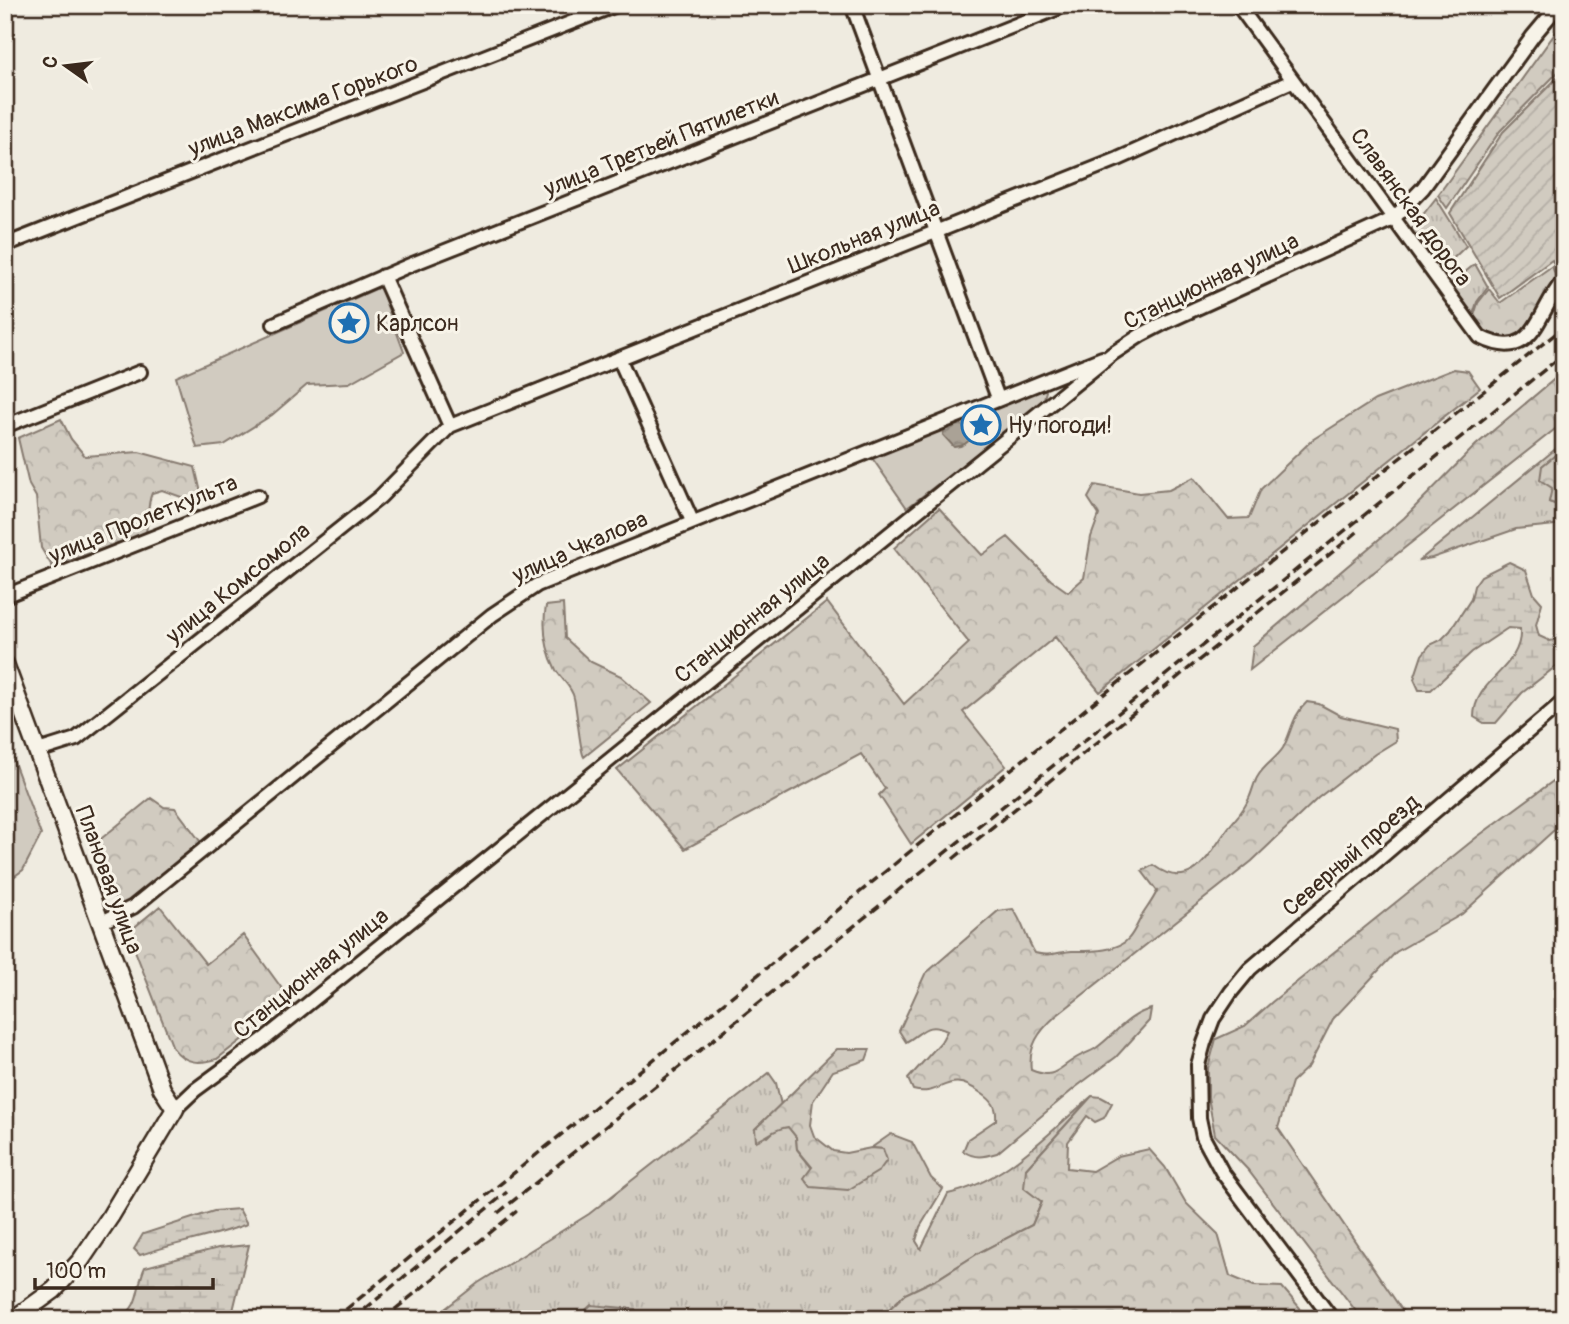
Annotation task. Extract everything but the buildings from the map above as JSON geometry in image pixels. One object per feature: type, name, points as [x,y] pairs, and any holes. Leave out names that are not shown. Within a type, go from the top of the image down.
[{"type":"street","name":"улица Максима Горького","points":[[5,245],[616,5]]},
{"type":"street","points":[[852,5],[998,398]]},
{"type":"street","name":"улица Третьей Пятилетки","points":[[274,324],[383,276],[1066,5]]},
{"type":"street","name":"Славянская дорога","points":[[1238,5],[1480,337],[1497,345],[1512,345],[1524,340],[1538,325],[1554,290],[1564,280]]},
{"type":"street","points":[[1393,219],[1423,188],[1533,36],[1559,5]]},
{"type":"street","name":"Школьная улица","points":[[450,426],[1118,159],[1292,81]]},
{"type":"street","name":"Станционная улица","points":[[175,1109],[195,1090],[267,1037],[1112,354],[1141,335],[1393,219]]},
{"type":"street","points":[[383,276],[450,426]]},
{"type":"street","name":"улица Чкалова","points":[[100,923],[133,907],[516,598],[562,573],[1112,354]]},
{"type":"street","points":[[619,358],[692,521]]},
{"type":"street","points":[[5,426],[140,372]]},
{"type":"street","points":[[1051,377],[1059,386],[1060,397]]},
{"type":"street","name":"улица Комсомола","points":[[38,751],[76,739],[380,497],[450,426]]},
{"type":"street","name":"улица Пролеткульта","points":[[5,596],[258,496]]},
{"type":"street","name":"Плановая улица","points":[[5,664],[10,689],[38,751],[162,1089],[175,1109]]},
{"type":"street","name":"Северный проезд","points":[[1332,1319],[1212,1157],[1203,1137],[1199,1118],[1198,1065],[1213,1019],[1250,969],[1564,701]]},
{"type":"street","points":[[14,1319],[54,1290],[80,1260],[110,1217],[175,1109]]},
{"type":"green space","points":[[1564,21],[1564,66],[1500,131],[1447,208],[1438,195]]},
{"type":"green space","points":[[1564,71],[1564,273],[1560,276],[1552,260],[1500,298],[1450,213],[1503,132]]},
{"type":"green space","points":[[1436,198],[1466,246],[1439,272],[1411,230]]},
{"type":"green space","points":[[1475,264],[1488,287],[1477,302],[1472,318],[1448,286]]},
{"type":"green space","points":[[1552,266],[1557,280],[1522,333],[1514,340],[1483,332],[1473,319],[1478,303],[1489,289],[1500,303]]},
{"type":"green space","points":[[380,287],[404,352],[349,383],[307,385],[272,415],[224,445],[197,448],[176,377]]},
{"type":"green space","points":[[1454,369],[1468,371],[1480,388],[1100,692],[1055,637],[963,712],[1006,766],[911,844],[879,795],[885,789],[861,754],[685,849],[617,770],[827,602],[904,704],[969,643],[894,548],[939,508],[982,555],[1008,537],[1051,580],[1068,592],[1084,578],[1091,537],[1099,515],[1088,498],[1095,485],[1139,493],[1169,490],[1194,477],[1228,519],[1249,518],[1261,489],[1312,440],[1375,400]]},
{"type":"green space","points":[[1564,371],[1564,422],[1250,670],[1253,646],[1404,518],[1476,445]]},
{"type":"green space","points":[[1042,387],[1046,391],[1043,402],[907,508],[870,455]]},
{"type":"green space","points":[[61,419],[71,439],[85,456],[139,452],[195,467],[202,497],[184,498],[162,490],[152,493],[145,535],[52,566],[41,548],[36,497],[29,485],[18,438]]},
{"type":"green space","points":[[1564,442],[1564,448],[1542,466],[1553,488],[1549,502],[1564,507],[1564,524],[1516,529],[1420,560]]},
{"type":"green space","points":[[1564,448],[1564,507],[1549,502],[1552,488],[1540,480],[1542,466]]},
{"type":"green space","points":[[1509,562],[1526,570],[1534,594],[1542,603],[1536,625],[1539,636],[1550,641],[1564,638],[1564,660],[1522,693],[1496,723],[1484,723],[1474,717],[1476,704],[1489,683],[1514,654],[1520,629],[1508,628],[1472,652],[1431,690],[1419,690],[1414,679],[1422,655],[1430,645],[1441,640],[1450,631],[1471,599],[1474,586],[1481,576]]},
{"type":"green space","points":[[563,604],[565,638],[591,662],[621,676],[651,703],[584,757],[573,694],[556,670],[546,639],[546,606]]},
{"type":"green space","points":[[1307,702],[1319,704],[1341,716],[1395,729],[1396,741],[1318,798],[1252,861],[1056,1016],[1044,1027],[1033,1046],[1031,1070],[1045,1074],[1055,1072],[1096,1048],[1136,1015],[1151,1009],[1149,1021],[1116,1057],[997,1153],[979,1156],[963,1151],[968,1139],[996,1120],[996,1111],[985,1096],[960,1083],[931,1090],[913,1090],[908,1079],[941,1042],[947,1031],[934,1027],[925,1029],[906,1042],[899,1031],[925,974],[998,911],[1013,909],[1035,953],[1103,950],[1124,943],[1157,891],[1142,871],[1153,865],[1166,873],[1187,874],[1204,861],[1245,806],[1261,772],[1283,748],[1295,718]]},
{"type":"green space","points":[[5,738],[41,835],[23,870],[5,883]]},
{"type":"green space","points":[[1564,773],[1564,821],[1462,914],[1396,952],[1333,1019],[1309,1066],[1292,1082],[1278,1128],[1408,1319],[1362,1319],[1248,1170],[1215,1135],[1208,1097],[1208,1068],[1216,1039],[1245,1026],[1477,837]]},
{"type":"green space","points":[[151,798],[164,807],[175,808],[203,845],[130,903],[122,905],[116,901],[97,842]]},
{"type":"green space","points":[[160,906],[206,964],[243,935],[291,1001],[217,1059],[204,1062],[187,1060],[173,1048],[134,948],[131,930]]},
{"type":"green space","points":[[837,1049],[870,1049],[866,1060],[833,1071],[813,1101],[810,1125],[814,1136],[833,1151],[846,1153],[871,1148],[883,1149],[887,1160],[879,1171],[848,1190],[811,1187],[804,1178],[812,1167],[797,1149],[796,1137],[788,1127],[756,1141],[755,1129]]},
{"type":"green space","points":[[769,1073],[776,1083],[781,1105],[755,1129],[768,1137],[777,1128],[788,1127],[796,1137],[797,1149],[812,1168],[883,1149],[871,1148],[891,1134],[912,1142],[931,1178],[943,1189],[920,1227],[916,1241],[921,1249],[948,1194],[969,1188],[1007,1167],[1092,1096],[1026,1169],[1042,1201],[1032,1225],[980,1252],[939,1278],[905,1294],[879,1319],[640,1319],[578,1315],[576,1319],[432,1319],[478,1283],[589,1214]]},
{"type":"green space","points":[[1092,1096],[1112,1103],[1104,1118],[1095,1122],[1087,1116],[1068,1142],[1067,1168],[1092,1171],[1118,1156],[1149,1149],[1165,1167],[1186,1203],[1218,1234],[1230,1276],[1254,1286],[1282,1287],[1300,1308],[1302,1319],[879,1319],[905,1294],[939,1278],[980,1252],[1032,1225],[1042,1202],[1024,1188],[1026,1169]]},
{"type":"green space","points":[[239,1209],[247,1224],[140,1255],[134,1249],[143,1234],[214,1211]]},
{"type":"green space","points":[[249,1245],[231,1319],[119,1319],[135,1302],[145,1267],[218,1248]]},
{"type":"green space","points":[[591,1305],[635,1309],[640,1319],[576,1319]]},
{"type":"water","points":[[967,419],[974,428],[972,437],[965,444],[954,447],[943,435],[944,431],[951,423]]},
{"type":"railway","points":[[334,1319],[1088,707],[1564,327]]},
{"type":"railway","points":[[498,1213],[1564,354]]},
{"type":"railway","points":[[953,859],[1361,529]]},
{"type":"railway","points":[[353,1319],[507,1192]]},
{"type":"railway","points":[[383,1319],[517,1211]]},
{"type":"place","name":"Карлсон","points":[[349,323]]},
{"type":"place","name":"Ну погоди!","points":[[981,425]]}]
